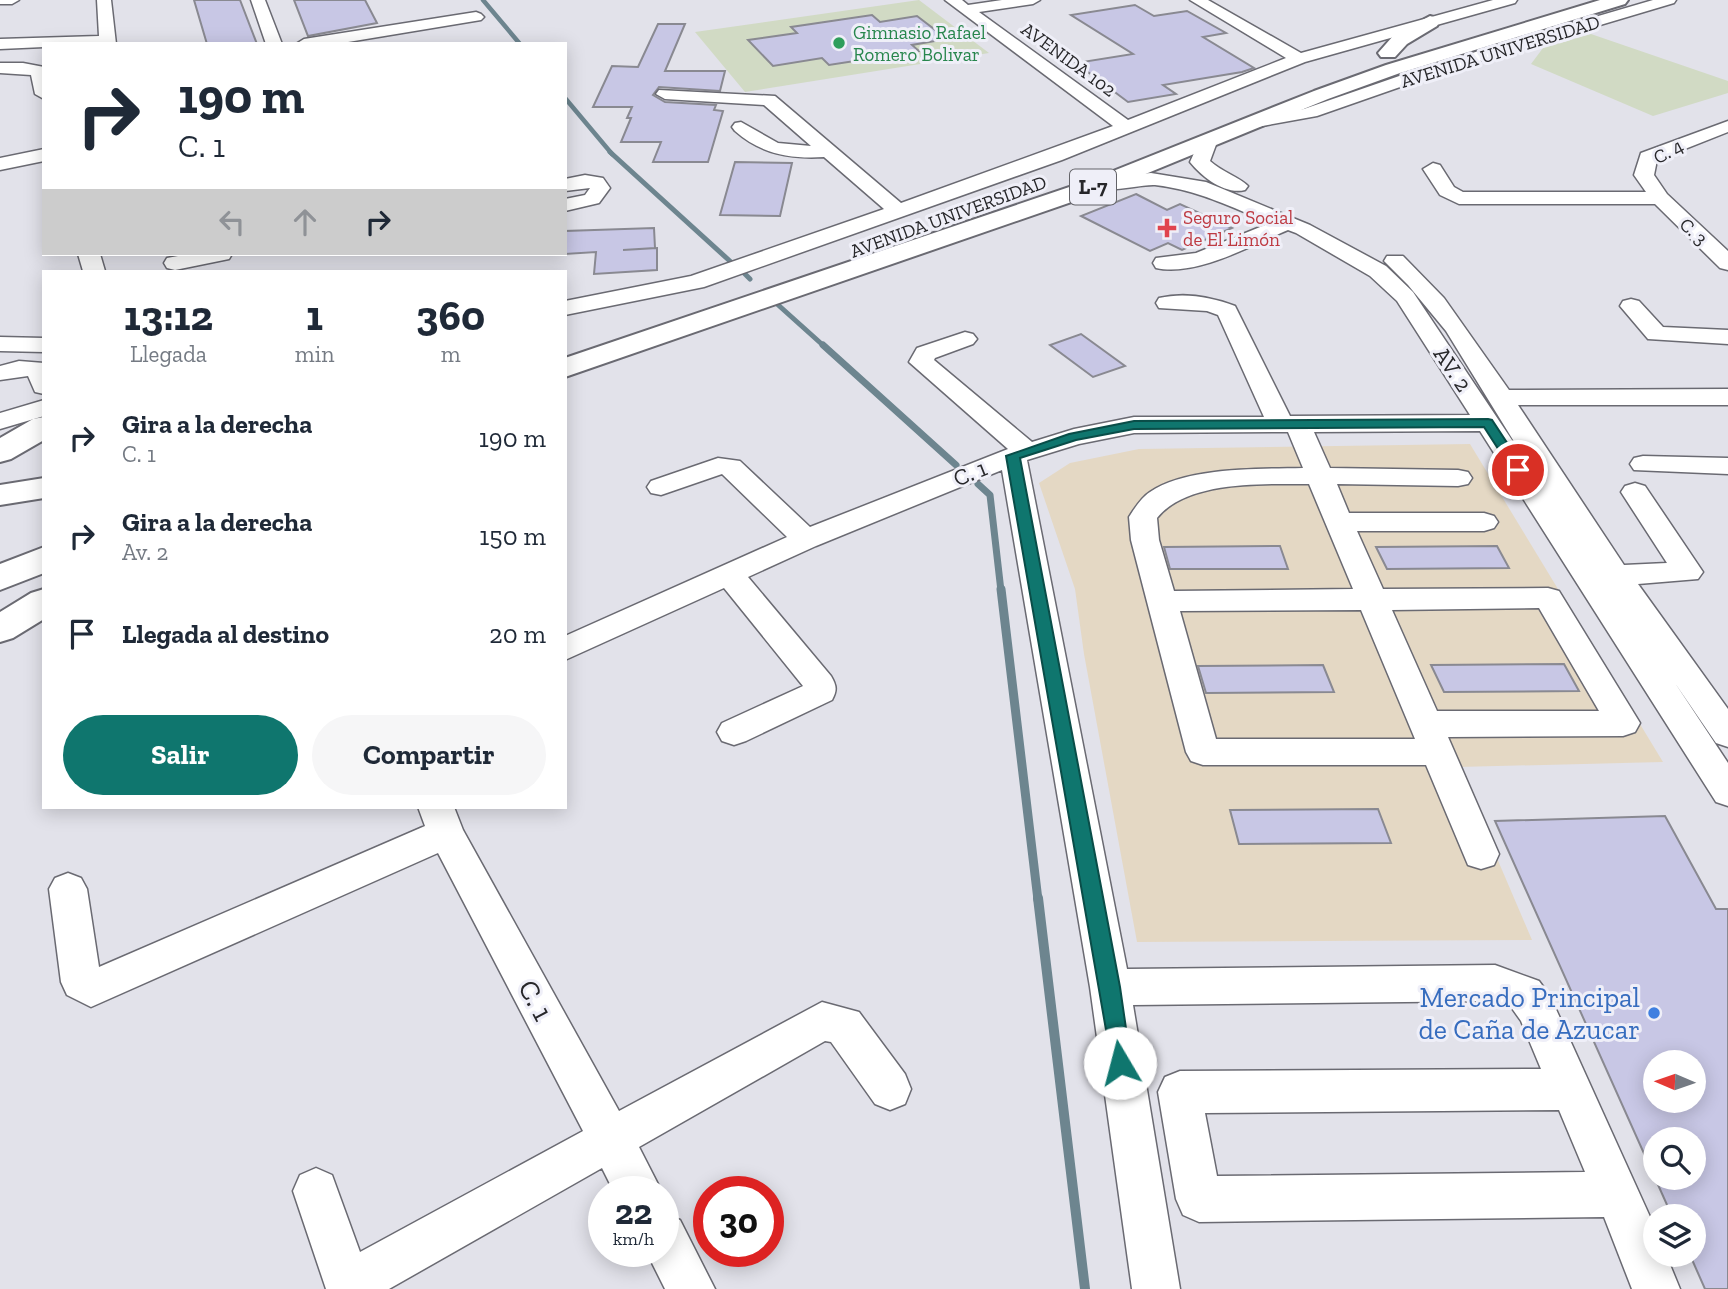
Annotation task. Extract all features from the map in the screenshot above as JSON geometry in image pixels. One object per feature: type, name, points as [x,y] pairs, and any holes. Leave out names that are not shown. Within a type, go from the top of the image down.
[{"type":"main road","name":"AVENIDA UNIVERSIDAD","points":[[567,346],[858,250],[1388,52],[1568,0]]},
{"type":"main road","name":"AVENIDA UNIVERSIDAD","points":[[567,367],[1101,184],[1393,69],[1619,0]]},
{"type":"main road","points":[[1388,52],[1400,40],[1430,22]]},
{"type":"main road","points":[[0,452],[42,427]]},
{"type":"main road","points":[[0,495],[42,488]]},
{"type":"main road","points":[[0,578],[42,560]]},
{"type":"main road","points":[[0,629],[42,603]]},
{"type":"street","points":[[0,1],[12,0]]},
{"type":"street","points":[[104,0],[108,42]]},
{"type":"street","points":[[258,0],[273,42]]},
{"type":"street","points":[[958,5],[1033,0]]},
{"type":"street","points":[[1197,0],[1299,59]]},
{"type":"street","name":"AVENIDA UNIVERSIDAD","points":[[567,308],[696,282],[1055,156],[1299,59],[1510,0]]},
{"type":"street","name":"AVENIDA UNIVERSIDAD","points":[[1251,123],[1284,121],[1322,111],[1403,80],[1669,0]]},
{"type":"street","name":"AVENIDA 102","points":[[958,5],[1127,128]]},
{"type":"street","points":[[331,42],[400,37],[476,17]]},
{"type":"street","points":[[0,44],[42,43]]},
{"type":"street","points":[[0,68],[38,71],[42,86]]},
{"type":"street","points":[[665,94],[769,100],[897,210]]},
{"type":"street","name":"C. 4","points":[[1660,198],[1644,175],[1648,157],[1728,126]]},
{"type":"street","points":[[741,127],[752,138],[772,149],[793,153],[828,151]]},
{"type":"street","name":"AV. 2","points":[[1208,142],[1200,162],[1216,177],[1329,225],[1397,262],[1430,294],[1501,398],[1719,744],[1728,792]]},
{"type":"street","points":[[0,164],[42,155]]},
{"type":"street","points":[[1035,185],[1055,156]]},
{"type":"street","points":[[1433,169],[1447,191],[1459,198],[1660,198]]},
{"type":"street","name":"AV. 2","points":[[1101,184],[1151,179],[1199,186],[1330,242],[1378,271],[1405,297],[1488,423],[1719,744]]},
{"type":"street","points":[[567,186],[585,181],[596,183],[600,188],[592,199],[567,205]]},
{"type":"street","name":"C. 3","points":[[1660,198],[1728,263]]},
{"type":"street","points":[[1164,262],[1200,259],[1288,223]]},
{"type":"street","points":[[174,263],[211,256]]},
{"type":"street","points":[[1167,303],[1210,304],[1227,311],[1320,477],[1481,854]]},
{"type":"street","points":[[1631,306],[1656,334],[1665,337],[1728,337]]},
{"type":"street","points":[[965,339],[925,353],[921,362],[1020,453],[1110,987],[1156,1289]]},
{"type":"street","points":[[0,344],[42,345]]},
{"type":"street","points":[[0,373],[19,368],[38,369],[42,388]]},
{"type":"street","points":[[0,395],[42,393]]},
{"type":"street","points":[[0,421],[42,394]]},
{"type":"street","points":[[1501,398],[1728,397]]},
{"type":"street","name":"C. 1","points":[[567,648],[806,539],[1020,453],[1074,437],[1134,425],[1488,423]]},
{"type":"street","points":[[1643,464],[1728,466]]},
{"type":"street","points":[[661,487],[718,466],[730,467],[806,539]]},
{"type":"street","points":[[1162,601],[1548,598],[1623,723],[1432,738],[1203,751],[1145,540],[1143,517],[1162,497],[1197,483],[1254,478],[1458,478]]},
{"type":"street","points":[[1614,575],[1688,572],[1635,492]]},
{"type":"street","points":[[1339,522],[1484,522]]},
{"type":"street","points":[[730,575],[820,684],[820,692],[734,732]]},
{"type":"street","points":[[68,889],[81,982],[91,989],[441,820]]},
{"type":"street","name":"C. 1","points":[[441,820],[630,1176]]},
{"type":"street","points":[[1110,987],[1495,983],[1525,994],[1536,1009],[1569,1089],[1618,1194],[1656,1289]]},
{"type":"street","points":[[316,1191],[345,1277],[365,1276],[822,1021],[844,1026],[890,1090]]},
{"type":"street","points":[[1569,1089],[1180,1092],[1199,1199],[1618,1194]]},
{"type":"street","points":[[679,1267],[691,1289]]},
{"type":"shaded area","points":[[1470,444],[1663,762],[1458,767],[1532,940],[1137,942],[1084,654],[1075,589],[1039,483],[1070,463],[1139,449]]},
{"type":"green space","name":"Gimnasio Rafael Romero Bolivar","points":[[919,0],[989,53],[745,92],[695,32]]},
{"type":"green space","points":[[1591,34],[1728,81],[1728,93],[1653,116],[1531,64],[1543,48]]},
{"type":"building","points":[[194,0],[240,0],[256,42],[206,42]]},
{"type":"building","points":[[294,0],[365,0],[377,23],[308,36]]},
{"type":"building","points":[[1135,5],[1154,16],[1187,11],[1226,33],[1203,37],[1254,68],[1163,85],[1176,94],[1128,102],[1076,63],[1133,54],[1071,15]]},
{"type":"building","points":[[872,15],[880,22],[917,16],[947,39],[912,45],[919,51],[829,65],[822,58],[773,66],[748,40],[797,33],[791,27]]},
{"type":"building","points":[[658,24],[685,24],[665,71],[725,71],[720,91],[659,87],[653,95],[665,102],[716,105],[714,110],[723,111],[708,162],[653,162],[661,142],[621,142],[631,118],[627,118],[632,107],[593,107],[612,66],[638,67]]},
{"type":"building","points":[[735,162],[792,163],[780,216],[720,215]]},
{"type":"building","name":"Seguro Social de El Limón","points":[[1136,194],[1167,210],[1180,204],[1232,228],[1182,250],[1168,243],[1150,251],[1081,216]]},
{"type":"building","points":[[654,228],[655,248],[623,250],[657,248],[657,270],[594,274],[596,252],[567,254],[567,231]]},
{"type":"building","points":[[1081,334],[1125,366],[1093,377],[1050,345]]},
{"type":"building","points":[[1280,546],[1288,569],[1170,569],[1164,547]]},
{"type":"building","points":[[1497,546],[1509,568],[1387,569],[1376,547]]},
{"type":"building","points":[[1564,664],[1579,691],[1444,692],[1431,665]]},
{"type":"building","points":[[1323,665],[1334,692],[1206,693],[1198,666]]},
{"type":"building","points":[[1378,809],[1391,843],[1239,844],[1230,810]]},
{"type":"building","name":"Mercado Principal de Caña de Azucar","points":[[1665,816],[1716,909],[1728,909],[1728,1289],[1705,1289],[1695,1267],[1706,1267],[1706,1204],[1667,1204],[1660,1190],[1706,1190],[1706,1127],[1643,1127],[1643,1151],[1495,821]]},
{"type":"waterway","points":[[483,0],[518,42]]},
{"type":"waterway","points":[[567,100],[611,153]]},
{"type":"waterway","points":[[611,153],[732,263]]},
{"type":"waterway","points":[[742,271],[750,279]]},
{"type":"waterway","points":[[776,303],[825,347]]},
{"type":"waterway","points":[[823,345],[956,465]]},
{"type":"waterway","points":[[978,484],[990,495],[1001,591]]},
{"type":"waterway","points":[[1001,589],[1038,900]]},
{"type":"waterway","points":[[1038,898],[1085,1289]]},
{"type":"place","name":"Gimnasio Rafael Romero Bolivar","points":[[839,43]]},
{"type":"place","name":"Seguro Social de El Limón","points":[[1167,228]]},
{"type":"place","name":"Mercado Principal de Caña de Azucar","points":[[1654,1013]]},
{"type":"route","points":[[1120,1063],[1110,987],[1013,456],[1074,437],[1134,425],[1488,423],[1518,470]]}]
